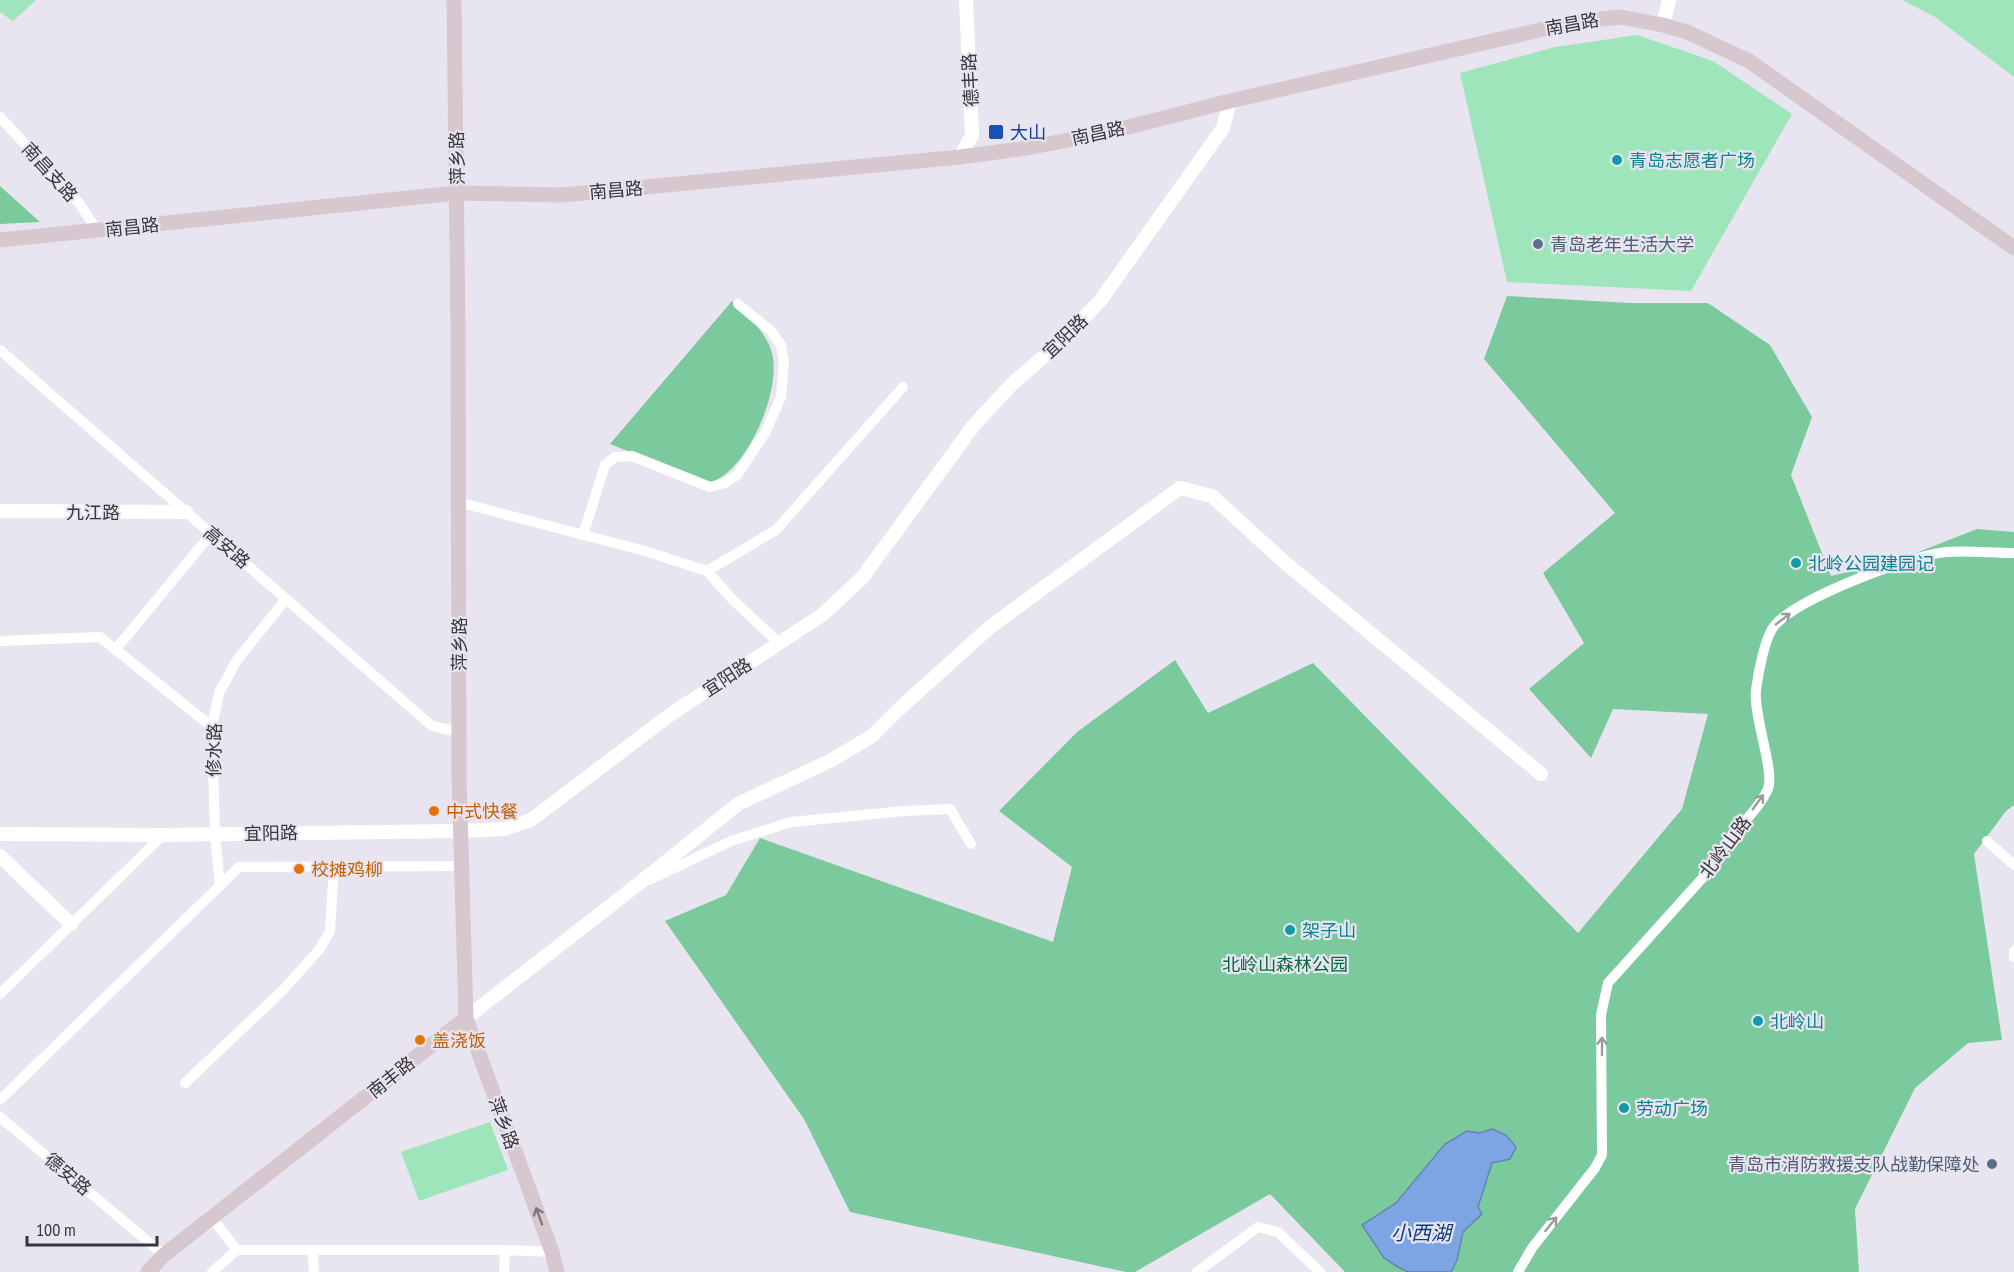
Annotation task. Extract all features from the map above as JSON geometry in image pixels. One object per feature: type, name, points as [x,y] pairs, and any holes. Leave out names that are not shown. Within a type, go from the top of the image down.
[{"type":"main road","name":"萍乡路","points":[[454,0],[460,831],[466,1018],[552,1252],[557,1272]]},
{"type":"main road","name":"南昌路","points":[[0,240],[457,193],[562,195],[960,157],[1027,148],[1105,133],[1230,101],[1575,22],[1620,17],[1663,25],[1687,33],[1749,61],[2014,248]]},
{"type":"main road","name":"南丰路","points":[[148,1272],[164,1255],[466,1018]]},
{"type":"street","name":"德丰路","points":[[960,157],[972,135],[966,0]]},
{"type":"street","points":[[1663,25],[1669,0]]},
{"type":"street","name":"宜阳路","points":[[0,834],[163,835],[504,830],[531,820],[671,714],[822,615],[862,578],[974,425],[1012,384],[1062,340],[1100,301],[1223,128],[1230,101]]},
{"type":"street","name":"南昌支路","points":[[0,117],[79,204],[97,230]]},
{"type":"street","points":[[583,535],[605,465],[615,457],[632,456],[710,487],[725,483],[737,475],[765,433],[782,397],[784,362],[781,345],[771,332],[738,304]]},
{"type":"street","name":"高安路","points":[[0,350],[432,726],[459,732]]},
{"type":"street","points":[[707,571],[776,530],[903,387]]},
{"type":"street","name":"南丰路","points":[[466,1018],[638,885],[738,804],[830,761],[872,736],[990,627],[1180,488],[1212,496],[1283,561],[1540,774]]},
{"type":"street","points":[[458,502],[645,551],[707,571],[732,599],[779,643]]},
{"type":"street","name":"九江路","points":[[0,511],[186,512]]},
{"type":"street","points":[[115,650],[212,534]]},
{"type":"street","name":"北岭山路","points":[[1518,1272],[1532,1248],[1595,1168],[1602,1155],[1601,1015],[1608,983],[1716,863],[1722,848],[1760,801],[1768,787],[1770,775],[1756,709],[1756,691],[1763,655],[1774,626],[1806,602],[1896,564],[1947,552],[2014,553]]},
{"type":"street","name":"修水路","points":[[220,886],[215,834],[212,727],[219,693],[237,660],[286,599]]},
{"type":"street","points":[[0,641],[100,637],[212,727]]},
{"type":"street","points":[[638,885],[730,841],[791,822],[950,809],[971,844]]},
{"type":"street","points":[[0,994],[163,835]]},
{"type":"street","points":[[1987,841],[2014,865]]},
{"type":"street","points":[[0,856],[71,924]]},
{"type":"street","points":[[185,1083],[282,991],[319,950],[330,931],[334,866]]},
{"type":"street","points":[[0,1100],[239,867],[461,866]]},
{"type":"street","points":[[2014,951],[2014,957]]},
{"type":"street","name":"德安路","points":[[0,1117],[164,1255]]},
{"type":"street","points":[[212,1218],[237,1250]]},
{"type":"street","points":[[1197,1272],[1258,1227],[1278,1232],[1320,1272]]},
{"type":"street","points":[[212,1272],[237,1250],[552,1252]]},
{"type":"street","points":[[312,1250],[314,1272]]},
{"type":"street","points":[[504,1272],[505,1250]]},
{"type":"green space","points":[[0,0],[36,0],[13,21],[0,12]]},
{"type":"green space","points":[[1902,0],[2014,0],[2014,77],[1935,17]]},
{"type":"green space","points":[[1637,35],[1713,61],[1792,114],[1691,291],[1507,282],[1460,73],[1555,47]]},
{"type":"green space","points":[[0,186],[40,222],[0,224]]},
{"type":"green space","name":"北岭山森林公园","points":[[1507,296],[1630,303],[1708,303],[1770,345],[1812,417],[1791,475],[1831,576],[1898,560],[1977,529],[2014,532],[2014,805],[2006,811],[1974,854],[2002,1040],[1968,1043],[1915,1088],[1855,1209],[1859,1272],[1345,1272],[1270,1194],[1135,1272],[1126,1272],[850,1212],[804,1119],[665,921],[726,895],[760,838],[1053,942],[1072,867],[999,811],[1077,732],[1175,660],[1208,713],[1313,663],[1578,933],[1682,809],[1708,714],[1613,709],[1591,758],[1529,689],[1584,643],[1543,573],[1615,513],[1484,359]]},
{"type":"green space","points":[[732,301],[763,334],[770,347],[774,363],[773,382],[760,426],[736,463],[723,476],[708,483],[610,444]]},
{"type":"green space","points":[[490,1122],[508,1170],[419,1201],[401,1152]]},
{"type":"water","name":"小西湖","points":[[1492,1129],[1506,1135],[1516,1147],[1510,1159],[1492,1163],[1478,1207],[1482,1214],[1463,1232],[1457,1260],[1451,1272],[1408,1272],[1384,1258],[1362,1225],[1396,1203],[1445,1144],[1467,1131],[1479,1133]]},
{"type":"place","name":"大山","points":[[996,132]]},
{"type":"place","name":"青岛志愿者广场","points":[[1617,160]]},
{"type":"place","name":"青岛老年生活大学","points":[[1538,244]]},
{"type":"place","name":"北岭公园建园记","points":[[1796,563]]},
{"type":"place","name":"中式快餐","points":[[434,811]]},
{"type":"place","name":"校摊鸡柳","points":[[299,869]]},
{"type":"place","name":"架子山","points":[[1290,930]]},
{"type":"place","name":"北岭山","points":[[1758,1021]]},
{"type":"place","name":"盖浇饭","points":[[420,1040]]},
{"type":"place","name":"劳动广场","points":[[1624,1108]]},
{"type":"place","name":"青岛市消防救援支队战勤保障处","points":[[1992,1164]]}]
